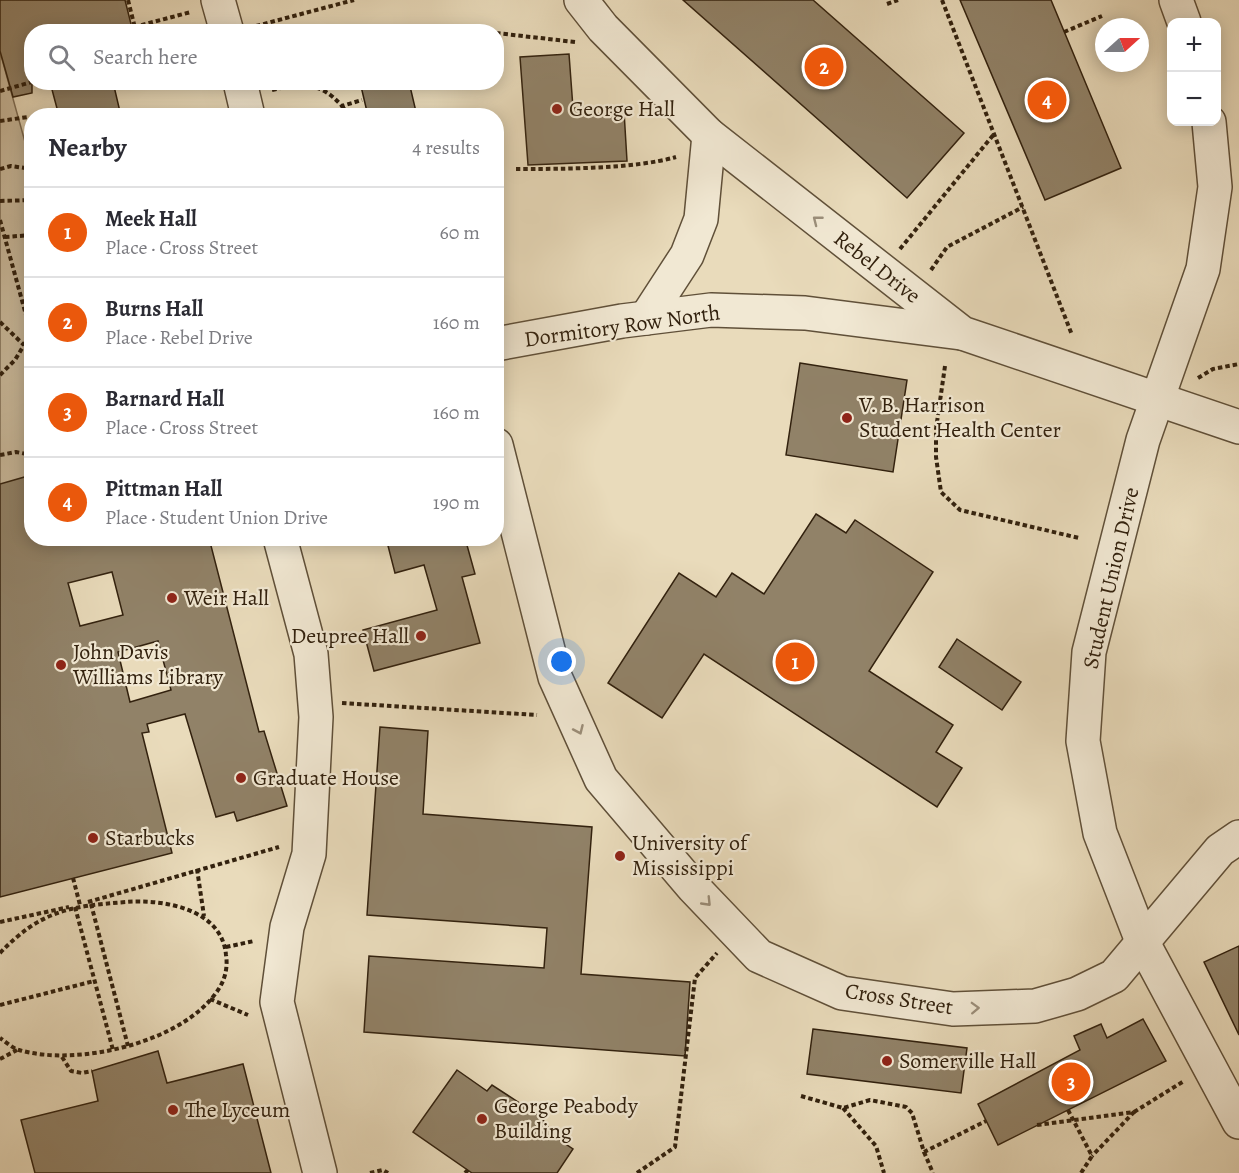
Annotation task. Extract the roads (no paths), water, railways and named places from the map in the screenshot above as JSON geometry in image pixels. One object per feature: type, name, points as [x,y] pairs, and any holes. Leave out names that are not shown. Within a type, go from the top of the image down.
[{"type":"street","name":"Rebel Drive","points":[[581,0],[603,28],[709,135],[962,333],[1239,427]]},
{"type":"street","points":[[1176,0],[1183,18]]},
{"type":"street","points":[[205,6],[234,24]]},
{"type":"street","points":[[242,90],[246,108]]},
{"type":"street","name":"Student Union Drive","points":[[1209,126],[1215,187],[1203,269],[1143,440],[1089,652],[1083,741],[1100,833],[1142,941],[1229,1111]]},
{"type":"street","points":[[646,318],[687,255],[701,219],[709,135]]},
{"type":"street","name":"Dormitory Row North","points":[[504,343],[646,318],[711,310],[805,313],[962,333]]},
{"type":"street","name":"Cross Street","points":[[504,476],[555,677],[602,779],[693,887],[759,956],[842,993],[953,1009],[1035,1006],[1077,994],[1114,976],[1124,967],[1142,941],[1220,850],[1239,837]]},
{"type":"street","points":[[282,546],[311,654],[316,717],[309,854],[287,927],[277,1002],[320,1173]]},
{"type":"place","name":"Burns Hall","points":[[824,67]]},
{"type":"place","name":"Pittman Hall","points":[[1047,100]]},
{"type":"place","name":"George Hall","points":[[557,109]]},
{"type":"place","name":"V. B. Harrison Student Health Center","points":[[847,418]]},
{"type":"place","name":"Weir Hall","points":[[172,598]]},
{"type":"place","name":"Deupree Hall","points":[[421,636]]},
{"type":"place","name":"Meek Hall","points":[[795,662]]},
{"type":"place","name":"John Davis Williams Library","points":[[61,665]]},
{"type":"place","name":"Graduate House","points":[[241,778]]},
{"type":"place","name":"Starbucks","points":[[93,838]]},
{"type":"place","name":"University of Mississippi","points":[[620,856]]},
{"type":"place","name":"Somerville Hall","points":[[887,1061]]},
{"type":"place","name":"Barnard Hall","points":[[1071,1082]]},
{"type":"place","name":"The Lyceum","points":[[173,1110]]},
{"type":"place","name":"George Peabody Building","points":[[482,1119]]}]
